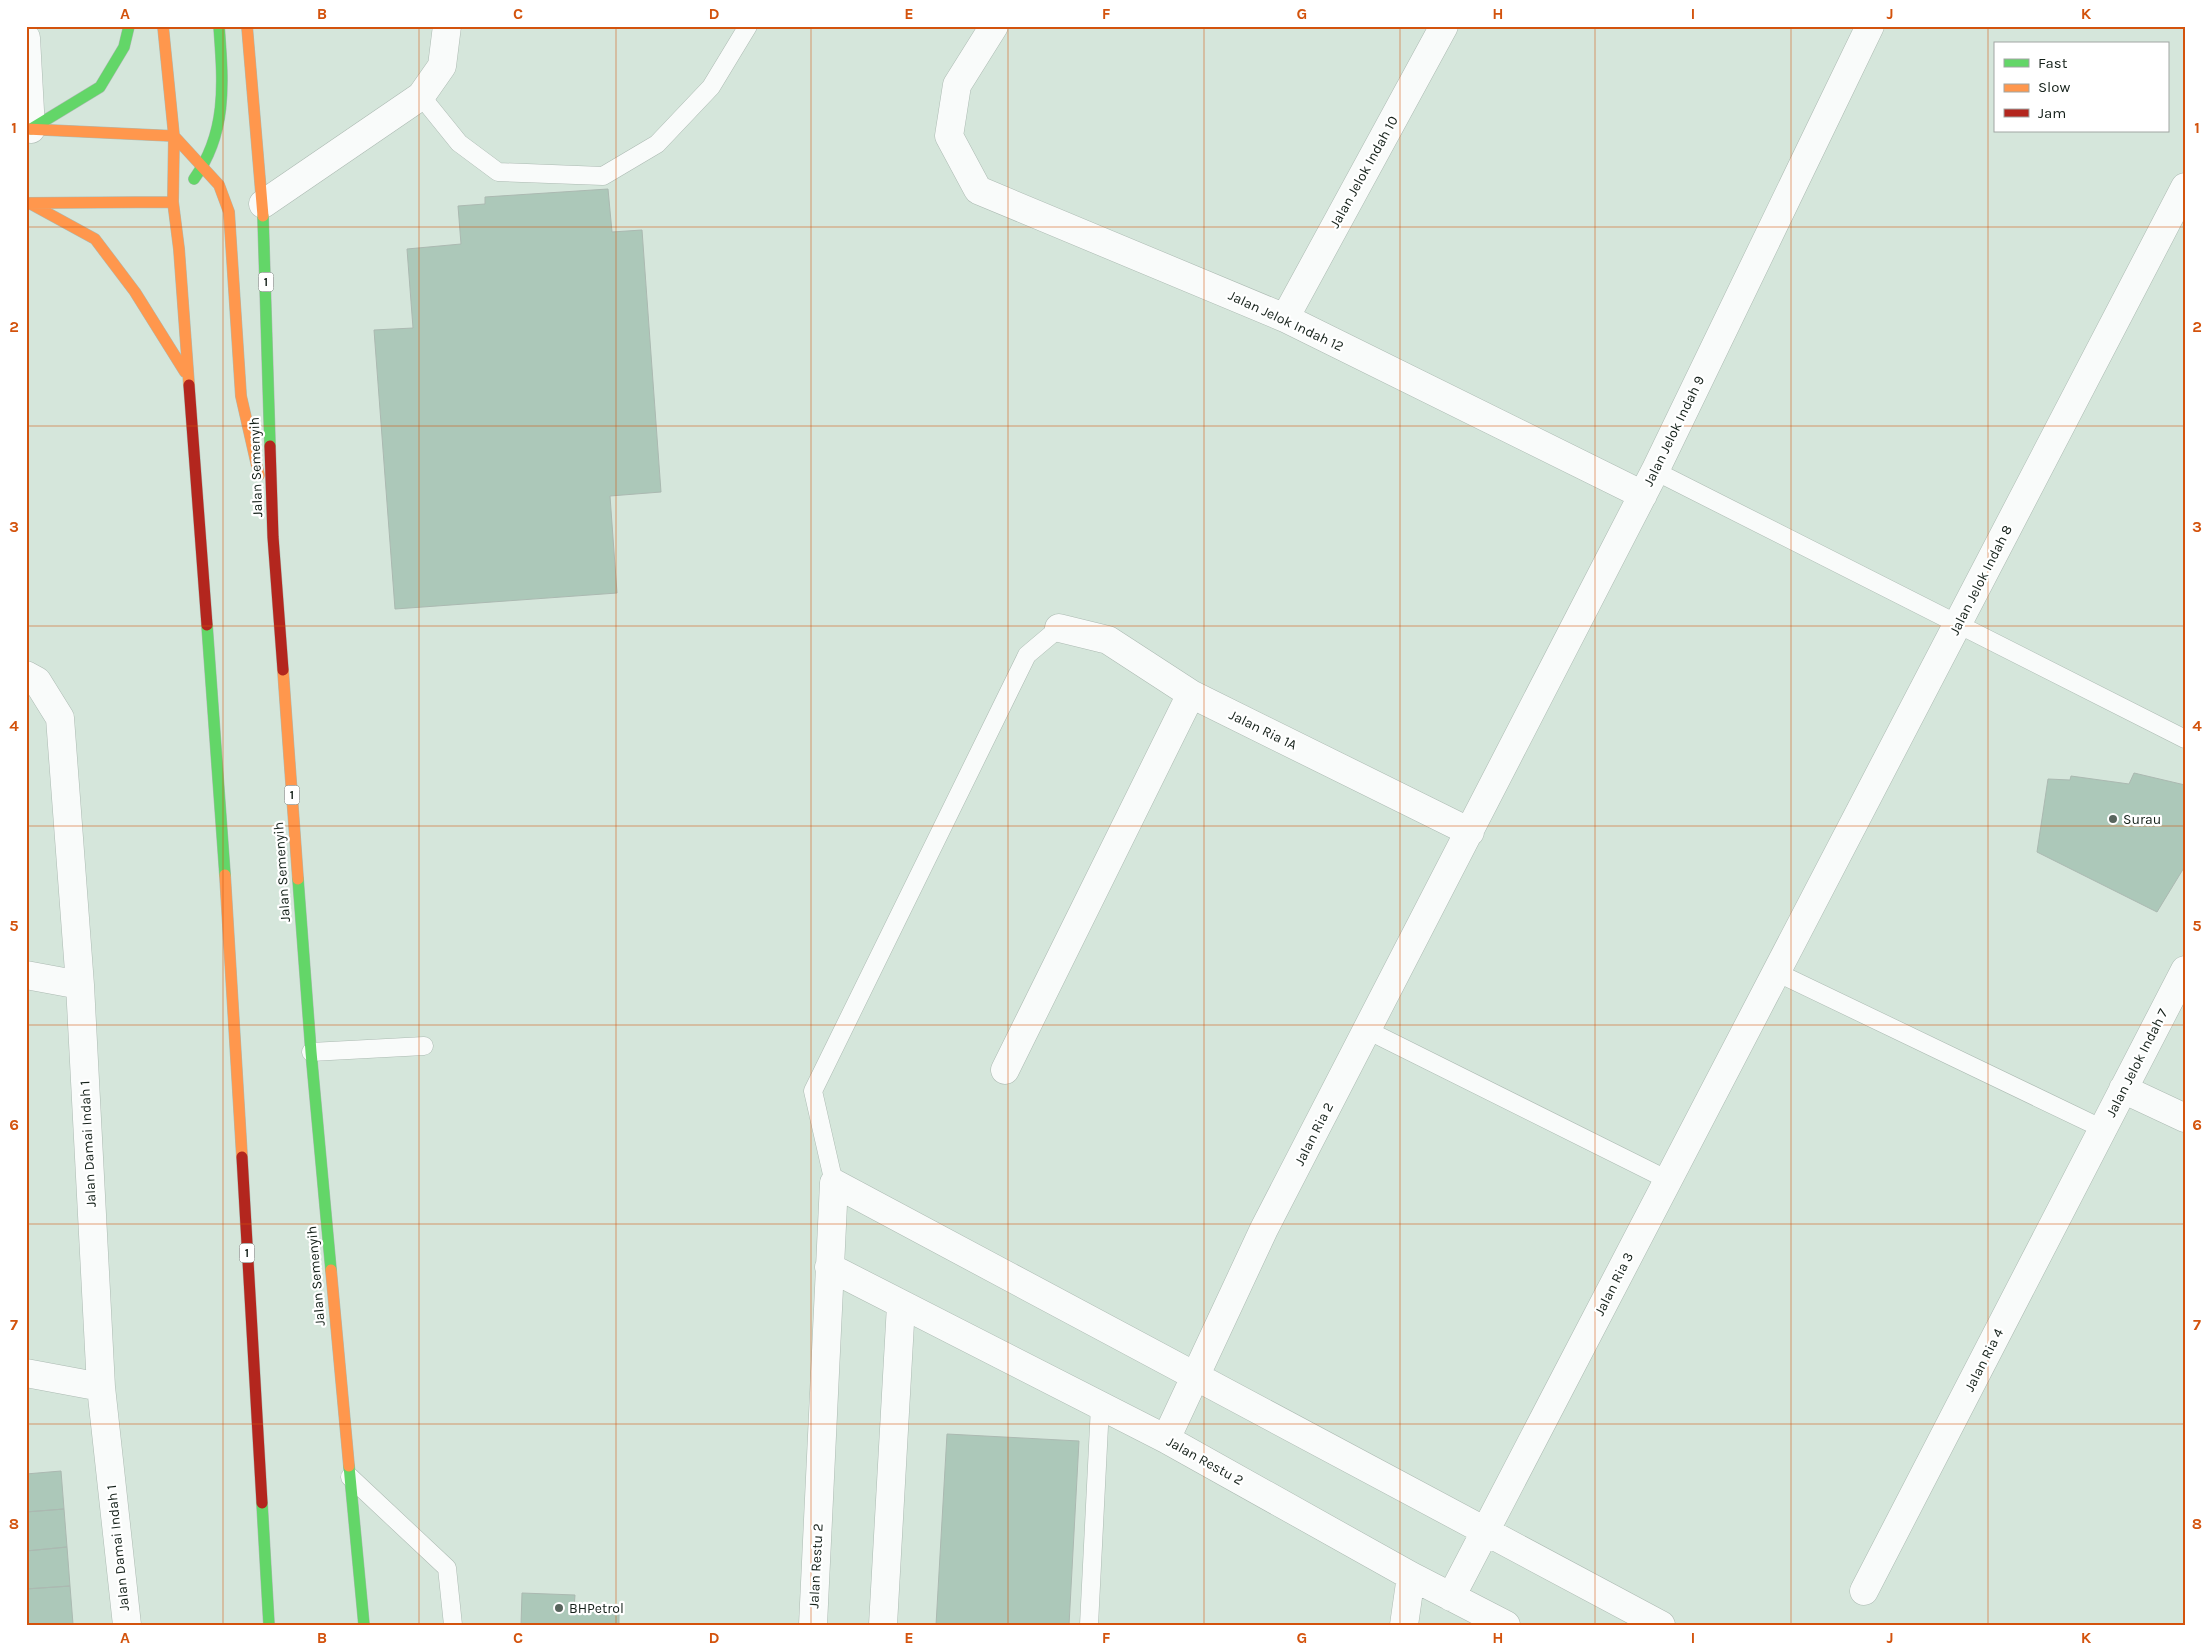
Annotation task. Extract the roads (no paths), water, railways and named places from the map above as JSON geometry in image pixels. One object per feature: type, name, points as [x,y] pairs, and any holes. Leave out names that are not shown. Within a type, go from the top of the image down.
[{"type":"main road","points":[[29,129],[100,87],[124,46],[129,26]]},
{"type":"main road","name":"1","points":[[164,26],[174,136],[174,202],[226,882],[268,1625]]},
{"type":"main road","points":[[28,203],[174,202],[204,167],[216,133],[222,99],[222,59],[219,26]]},
{"type":"main road","name":"Jalan Semenyih","points":[[248,26],[263,204],[273,537],[311,1052],[364,1625]]},
{"type":"main road","points":[[29,129],[174,136],[219,185],[229,212],[241,396],[273,537]]},
{"type":"main road","points":[[28,203],[95,239],[136,292],[187,375]]},
{"type":"street","points":[[263,204],[421,96],[442,66],[446,26]]},
{"type":"street","name":"Jalan Jelok Indah 12","points":[[994,26],[958,85],[948,136],[978,190],[1285,318],[1643,495]]},
{"type":"street","name":"Jalan Jelok Indah 10","points":[[1285,318],[1444,26]]},
{"type":"street","name":"Jalan Jelok Indah 9","points":[[1470,832],[1655,471],[1870,26]]},
{"type":"street","points":[[26,38],[29,129]]},
{"type":"street","name":"Jalan Jelok Indah 8","points":[[1776,972],[2185,187]]},
{"type":"street","name":"Jalan Ria 1A","points":[[1059,628],[1108,640],[1190,694],[1470,832]]},
{"type":"street","name":"Jalan Damai Indah 1","points":[[26,675],[36,680],[60,718],[80,985],[101,1386],[127,1625]]},
{"type":"street","points":[[1004,1070],[1190,694]]},
{"type":"street","name":"Jalan Ria 2","points":[[1166,1439],[1264,1230],[1470,832]]},
{"type":"street","name":"Jalan Jelok Indah 7","points":[[2103,1129],[2185,970]]},
{"type":"street","name":"Jalan Ria 3","points":[[1451,1597],[1776,972]]},
{"type":"street","points":[[26,975],[80,985]]},
{"type":"street","points":[[2123,1088],[2185,1118]]},
{"type":"street","name":"Jalan Ria 4","points":[[1864,1591],[2103,1129]]},
{"type":"street","points":[[834,1183],[1661,1625]]},
{"type":"street","name":"Jalan Restu 2","points":[[813,1625],[834,1183]]},
{"type":"street","name":"Jalan Restu 2","points":[[829,1267],[1166,1439],[1411,1576],[1506,1625]]},
{"type":"street","points":[[882,1625],[901,1305]]},
{"type":"street","points":[[26,1373],[101,1386]]},
{"type":"street","points":[[1404,1625],[1411,1576]]},
{"type":"lane","points":[[421,96],[459,143],[498,172],[603,176],[657,144],[711,87],[748,26]]},
{"type":"lane","points":[[1655,471],[2185,739]]},
{"type":"lane","points":[[834,1183],[813,1091],[1027,655],[1059,628]]},
{"type":"lane","points":[[1776,972],[2103,1129]]},
{"type":"lane","points":[[1367,1030],[1668,1180]]},
{"type":"lane","points":[[311,1052],[424,1046]]},
{"type":"lane","points":[[1089,1625],[1100,1406]]},
{"type":"lane","points":[[350,1477],[447,1568],[453,1625]]},
{"type":"place","name":"Surau","points":[[2113,819]]},
{"type":"place","name":"BHPetrol","points":[[559,1608]]}]
